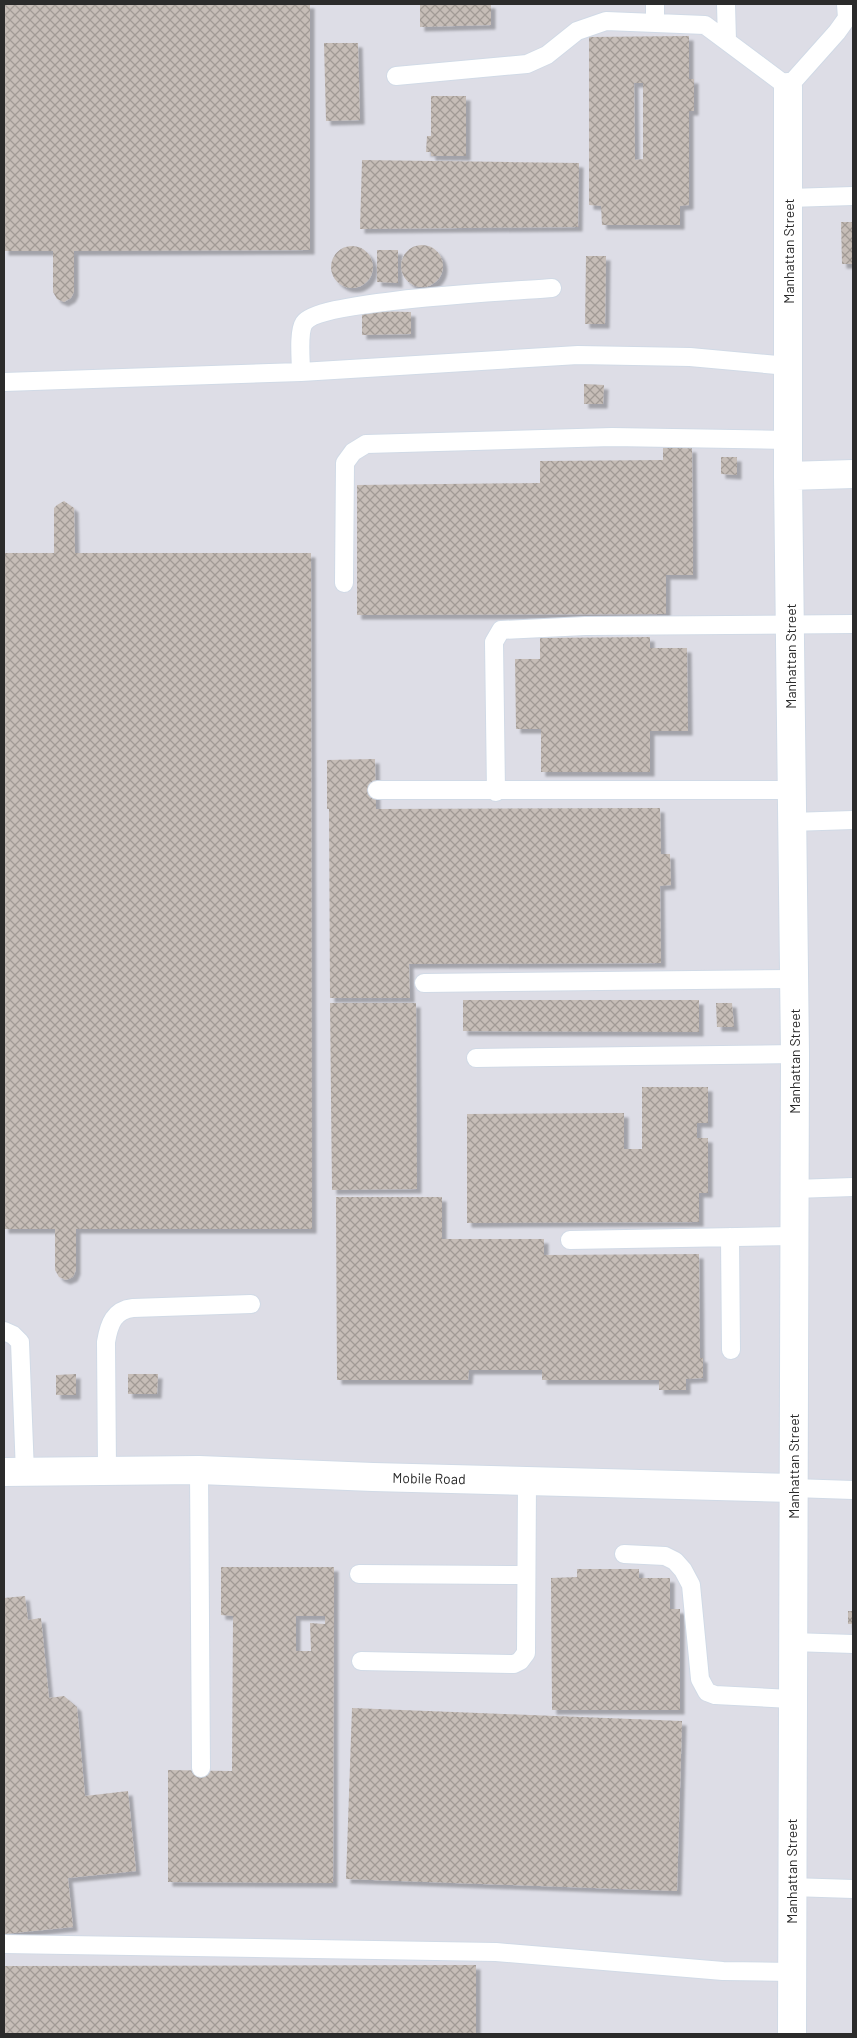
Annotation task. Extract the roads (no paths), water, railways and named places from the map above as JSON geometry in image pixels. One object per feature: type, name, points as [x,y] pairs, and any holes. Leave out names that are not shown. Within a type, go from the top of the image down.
[{"type":"street","name":"Manhattan Street","points":[[788,87],[790,790],[795,1054],[791,1699],[792,2034]]},
{"type":"street","points":[[788,476],[853,474]]},
{"type":"street","name":"Mobile Road","points":[[14,1472],[199,1470],[793,1488]]},
{"type":"lane","points":[[655,4],[655,22]]},
{"type":"lane","points":[[726,4],[727,41]]},
{"type":"lane","points":[[396,76],[527,64],[547,55],[577,31],[591,24],[606,21],[655,22],[705,26],[788,87],[847,18],[846,4]]},
{"type":"lane","points":[[789,198],[853,196]]},
{"type":"lane","points":[[301,372],[302,328],[305,321],[319,314],[358,306],[410,299],[552,288]]},
{"type":"lane","points":[[4,382],[301,372],[578,355],[690,357],[788,366]]},
{"type":"lane","points":[[344,583],[346,463],[354,452],[366,444],[612,437],[788,440]]},
{"type":"lane","points":[[496,792],[494,642],[501,630],[585,626],[790,626],[853,624]]},
{"type":"lane","points":[[377,790],[496,792],[790,790]]},
{"type":"lane","points":[[791,822],[853,820]]},
{"type":"lane","points":[[424,983],[793,979]]},
{"type":"lane","points":[[476,1058],[795,1054]]},
{"type":"lane","points":[[794,1189],[853,1187]]},
{"type":"lane","points":[[570,1240],[794,1236]]},
{"type":"lane","points":[[730,1237],[731,1350]]},
{"type":"lane","points":[[107,1471],[106,1342],[111,1321],[124,1309],[251,1304]]},
{"type":"lane","points":[[4,1331],[13,1335],[20,1342],[14,1472]]},
{"type":"lane","points":[[199,1470],[201,1768]]},
{"type":"lane","points":[[361,1661],[514,1664],[520,1662],[526,1653],[527,1480]]},
{"type":"lane","name":"Mobile Road","points":[[793,1488],[853,1490]]},
{"type":"lane","points":[[624,1554],[665,1556],[675,1561],[683,1570],[691,1585],[700,1679],[707,1692],[715,1695],[791,1699]]},
{"type":"lane","points":[[358,1574],[526,1575]]},
{"type":"lane","points":[[792,1642],[853,1644]]},
{"type":"lane","points":[[791,1888],[853,1889]]},
{"type":"lane","points":[[4,1944],[496,1952],[723,1971],[791,1972]]}]
